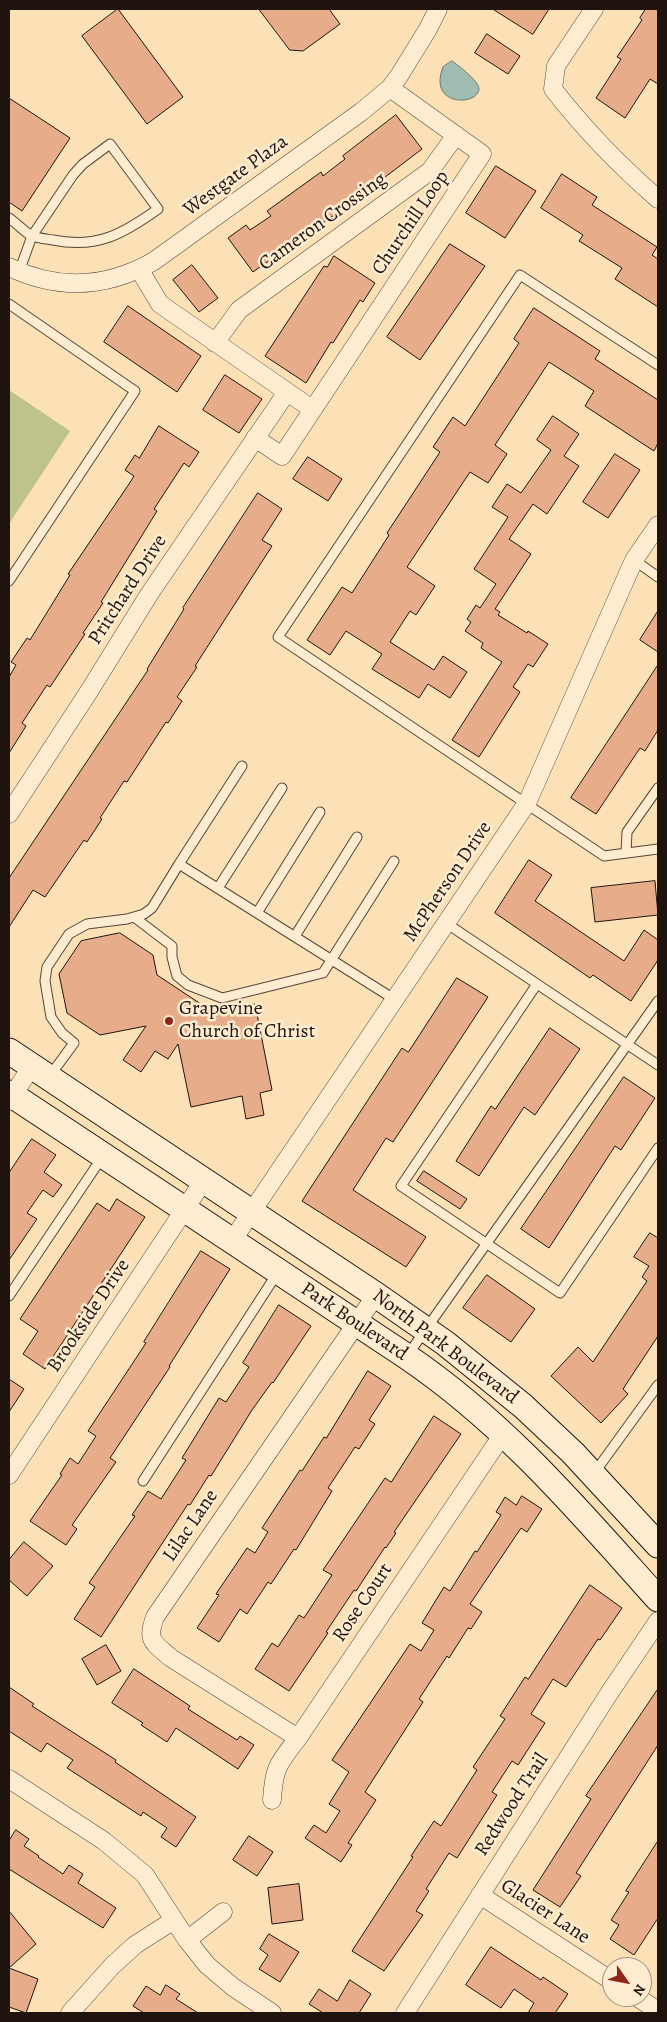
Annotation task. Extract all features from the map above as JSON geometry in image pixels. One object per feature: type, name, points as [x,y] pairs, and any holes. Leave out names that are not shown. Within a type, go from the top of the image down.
[{"type":"main road","points":[[9,1051],[204,1180]]},
{"type":"main road","name":"Park Boulevard","points":[[10,1096],[406,1356],[456,1392],[522,1450],[658,1599]]},
{"type":"main road","name":"North Park Boulevard","points":[[204,1180],[426,1329],[524,1406],[593,1474],[658,1545]]},
{"type":"street","name":"Westgate Plaza","points":[[14,269],[45,280],[86,284],[108,280],[139,269],[174,247],[354,117],[390,88],[413,54],[438,9]]},
{"type":"street","points":[[594,9],[556,66],[553,88],[570,111],[658,199]]},
{"type":"street","name":"Churchill Loop","points":[[255,438],[282,456],[482,154],[390,88]]},
{"type":"street","name":"Cameron Crossing","points":[[214,342],[239,310],[430,171],[456,135]]},
{"type":"street","points":[[139,269],[160,304],[312,410]]},
{"type":"street","name":"Pritchard Drive","points":[[9,814],[88,693],[150,593],[287,392]]},
{"type":"street","name":"McPherson Drive","points":[[232,1241],[527,803],[634,560],[657,530]]},
{"type":"street","points":[[10,1096],[40,1072]]},
{"type":"street","name":"Brookside Drive","points":[[9,1475],[204,1180]]},
{"type":"street","name":"Lilac Lane","points":[[298,1738],[171,1658],[150,1636],[150,1631],[155,1616],[376,1294]]},
{"type":"street","name":"Rose Court","points":[[272,1800],[273,1777],[278,1765],[503,1434]]},
{"type":"street","name":"Redwood Trail","points":[[405,2013],[610,1692],[658,1621]]},
{"type":"street","points":[[9,1779],[104,1841],[145,1875],[187,1940],[214,1971],[233,1987],[272,2013]]},
{"type":"street","name":"Glacier Lane","points":[[480,1895],[602,1974]]},
{"type":"street","points":[[187,1940],[223,1912]]},
{"type":"street","points":[[70,2013],[135,1946],[174,1920]]},
{"type":"lane","points":[[9,218],[32,236],[64,242],[83,243],[101,241],[132,228],[158,209],[110,144],[83,164],[73,175],[32,236],[14,269]]},
{"type":"lane","points":[[658,365],[520,275],[278,637],[604,856],[658,849]]},
{"type":"lane","points":[[9,304],[135,391],[9,581]]},
{"type":"lane","points":[[634,560],[658,576]]},
{"type":"lane","points":[[40,1072],[74,1043],[62,1033],[52,1017],[45,981],[46,967],[69,934],[87,924],[134,917],[144,914],[152,908],[242,766]]},
{"type":"lane","points":[[218,888],[282,788]]},
{"type":"lane","points":[[626,853],[627,832],[658,788]]},
{"type":"lane","points":[[257,913],[320,812]]},
{"type":"lane","points":[[294,936],[357,837]]},
{"type":"lane","points":[[134,917],[172,946],[172,956],[177,976],[188,985],[222,998],[323,973],[394,862]]},
{"type":"lane","points":[[179,864],[394,999]]},
{"type":"lane","points":[[446,923],[658,1066]]},
{"type":"lane","points":[[537,984],[401,1186],[560,1293],[658,1148]]},
{"type":"lane","points":[[406,1356],[658,1001]]},
{"type":"lane","points":[[9,1296],[103,1156]]},
{"type":"lane","points":[[143,1481],[278,1272]]},
{"type":"lane","points":[[593,1474],[658,1385]]},
{"type":"green space","points":[[9,390],[70,431],[9,524]]},
{"type":"shaded area","points":[[452,61],[476,82],[479,89],[477,95],[463,100],[455,99],[447,96],[442,90],[440,80],[443,67]]},
{"type":"building","points":[[118,9],[183,97],[147,124],[82,36]]},
{"type":"building","points":[[259,9],[329,9],[340,24],[303,51],[290,50]]},
{"type":"building","points":[[493,9],[549,9],[533,34]]},
{"type":"building","points":[[646,9],[658,9],[658,84],[650,79],[625,118],[596,98],[621,59],[617,57],[642,20],[640,18]]},
{"type":"building","points":[[487,34],[520,56],[508,74],[475,53]]},
{"type":"building","points":[[9,98],[70,138],[22,211],[9,202]]},
{"type":"building","points":[[396,115],[422,149],[347,206],[253,272],[228,238],[246,225],[250,230],[271,216],[267,211],[321,172],[323,176],[345,159],[343,156]]},
{"type":"building","points":[[496,166],[536,191],[505,238],[466,213]]},
{"type":"building","points":[[562,174],[597,197],[592,205],[657,247],[652,255],[658,259],[658,307],[615,279],[622,268],[579,241],[583,235],[541,208]]},
{"type":"building","points":[[450,244],[485,266],[420,360],[387,337]]},
{"type":"building","points":[[334,256],[375,283],[363,302],[360,300],[333,343],[331,342],[306,383],[265,356],[324,266],[327,267]]},
{"type":"building","points":[[192,265],[218,298],[199,312],[173,280]]},
{"type":"building","points":[[128,306],[201,356],[177,392],[104,342]]},
{"type":"building","points":[[534,308],[600,351],[595,359],[658,400],[658,443],[654,451],[585,406],[594,391],[549,362],[495,445],[507,454],[488,483],[470,472],[407,567],[435,586],[416,615],[410,611],[390,642],[434,670],[443,656],[467,672],[450,698],[428,684],[419,698],[372,669],[382,654],[346,631],[330,655],[307,640],[342,587],[352,593],[389,535],[387,533],[440,452],[433,447],[453,417],[465,426],[519,343],[514,339]]},
{"type":"building","points":[[225,375],[262,399],[239,433],[203,410]]},
{"type":"building","points":[[553,416],[579,434],[564,456],[579,466],[547,514],[533,504],[509,539],[531,554],[495,609],[500,612],[498,615],[548,644],[533,667],[528,664],[513,687],[520,692],[479,757],[452,740],[502,662],[481,648],[483,643],[465,631],[471,622],[467,619],[476,605],[480,608],[496,584],[474,569],[508,517],[492,507],[507,484],[521,493],[551,450],[537,440]]},
{"type":"building","points":[[159,426],[199,452],[189,467],[184,463],[154,509],[157,511],[101,602],[103,603],[83,633],[85,634],[50,687],[47,685],[22,723],[26,726],[9,753],[9,677],[16,665],[11,662],[27,638],[30,640],[70,575],[68,574],[134,476],[125,470],[135,455],[139,458]]},
{"type":"building","points":[[615,454],[640,470],[608,518],[583,502]]},
{"type":"building","points":[[308,457],[342,479],[328,501],[293,479]]},
{"type":"building","points":[[258,493],[282,509],[262,540],[272,546],[177,697],[182,701],[127,782],[124,781],[87,842],[84,840],[45,897],[33,890],[9,927],[9,878],[148,670],[183,608]]},
{"type":"building","points":[[658,611],[658,652],[640,640]]},
{"type":"building","points":[[658,665],[658,730],[645,751],[640,748],[596,814],[571,798]]},
{"type":"building","points":[[529,860],[552,875],[535,901],[624,961],[644,930],[658,940],[658,960],[631,1001],[593,975],[590,978],[495,913]]},
{"type":"building","points":[[655,881],[658,915],[595,922],[591,888]]},
{"type":"building","name":"Grapevine Church of Christ","points":[[120,933],[153,955],[157,975],[213,1012],[255,1004],[272,1090],[260,1093],[264,1115],[246,1119],[242,1096],[191,1107],[178,1044],[168,1059],[155,1051],[141,1072],[123,1060],[146,1026],[100,1035],[67,1013],[59,974],[81,941]]},
{"type":"building","points":[[457,978],[488,997],[393,1142],[386,1138],[353,1190],[426,1237],[406,1267],[302,1201],[402,1048],[408,1052]]},
{"type":"building","points":[[550,1028],[580,1049],[535,1115],[524,1107],[479,1176],[456,1161],[491,1106],[495,1109]]},
{"type":"building","points":[[624,1077],[655,1098],[621,1150],[615,1146],[549,1248],[521,1229]]},
{"type":"building","points":[[32,1139],[56,1155],[44,1172],[62,1185],[53,1197],[43,1190],[27,1213],[37,1219],[9,1260],[9,1173]]},
{"type":"building","points":[[424,1171],[467,1199],[460,1209],[417,1181]]},
{"type":"building","points":[[117,1199],[145,1217],[45,1369],[23,1354],[38,1331],[20,1319],[97,1203],[109,1211]]},
{"type":"building","points":[[650,1233],[658,1238],[658,1336],[623,1389],[628,1394],[601,1423],[551,1376],[578,1347],[593,1362],[647,1281],[642,1277],[649,1266],[634,1257]]},
{"type":"building","points":[[201,1251],[230,1269],[170,1367],[110,1458],[116,1462],[72,1525],[77,1529],[66,1545],[30,1521],[62,1475],[60,1474],[70,1458],[78,1464],[96,1436],[88,1431],[146,1343],[144,1342]]},
{"type":"building","points":[[487,1275],[535,1309],[511,1342],[463,1308]]},
{"type":"building","points":[[279,1305],[311,1326],[273,1383],[252,1410],[211,1476],[209,1475],[190,1505],[188,1504],[101,1637],[74,1619],[95,1587],[89,1583],[135,1516],[132,1515],[148,1491],[161,1499],[186,1460],[182,1458],[219,1398],[226,1402],[249,1367],[243,1363]]},
{"type":"building","points":[[368,1371],[391,1386],[369,1420],[375,1424],[359,1449],[355,1447],[328,1488],[332,1491],[296,1550],[294,1549],[271,1584],[268,1582],[247,1614],[240,1609],[219,1642],[197,1628],[219,1595],[216,1594],[247,1548],[255,1553],[268,1532],[262,1528],[300,1470],[302,1471],[324,1437],[326,1438]]},
{"type":"building","points":[[9,1379],[24,1389],[9,1412]]},
{"type":"building","points":[[434,1416],[461,1434],[394,1532],[396,1533],[386,1548],[356,1591],[354,1590],[289,1691],[255,1669],[272,1643],[278,1647],[299,1615],[304,1618],[332,1575],[323,1570],[385,1478],[391,1482]]},
{"type":"building","points":[[522,1496],[542,1509],[527,1532],[521,1528],[470,1604],[482,1612],[471,1629],[468,1628],[449,1658],[447,1656],[419,1699],[423,1702],[365,1792],[376,1800],[348,1843],[352,1845],[341,1862],[305,1838],[314,1825],[326,1833],[340,1811],[329,1804],[349,1772],[332,1760],[410,1644],[421,1651],[434,1630],[422,1623],[444,1587],[450,1591],[475,1551],[477,1552],[501,1515],[496,1512],[505,1497],[516,1505]]},
{"type":"building","points":[[24,1542],[53,1566],[27,1596],[9,1580],[9,1560]]},
{"type":"building","points":[[590,1585],[622,1608],[600,1640],[598,1639],[566,1687],[553,1679],[531,1714],[545,1723],[518,1765],[512,1761],[492,1792],[497,1795],[457,1858],[449,1853],[426,1889],[429,1891],[416,1911],[423,1915],[384,1971],[352,1951],[434,1821],[441,1826],[477,1770],[473,1767],[505,1719],[500,1716],[525,1677],[528,1679]]},
{"type":"building","points":[[106,1645],[121,1671],[97,1685],[82,1659]]},
{"type":"building","points":[[134,1669],[190,1706],[188,1709],[237,1740],[240,1736],[254,1745],[238,1769],[176,1728],[167,1742],[141,1725],[143,1723],[112,1703]]},
{"type":"building","points":[[9,1687],[34,1704],[32,1706],[116,1760],[115,1762],[196,1817],[176,1847],[161,1837],[167,1828],[143,1812],[141,1816],[67,1768],[73,1760],[47,1743],[41,1752],[9,1731]]},
{"type":"building","points":[[658,1689],[658,1745],[576,1873],[581,1876],[560,1907],[533,1890],[591,1799],[586,1796]]},
{"type":"building","points":[[16,1830],[29,1839],[24,1846],[38,1857],[63,1874],[69,1865],[83,1874],[78,1883],[116,1908],[103,1928],[9,1869],[9,1841]]},
{"type":"building","points":[[249,1836],[273,1852],[257,1876],[233,1860]]},
{"type":"building","points":[[658,1841],[658,1918],[634,1955],[610,1939],[619,1925],[611,1920],[629,1892],[626,1891]]},
{"type":"building","points":[[299,1884],[303,1920],[272,1924],[268,1888]]},
{"type":"building","points":[[9,1911],[36,1944],[9,1968]]},
{"type":"building","points":[[269,1934],[299,1952],[280,1982],[259,1969],[268,1955],[260,1949]]},
{"type":"building","points":[[491,1947],[541,1980],[543,1977],[568,1994],[555,2013],[528,2013],[534,2003],[514,1989],[501,2008],[466,1985]]},
{"type":"building","points":[[9,1968],[38,1979],[26,2013],[9,2007]]},
{"type":"building","points":[[350,1980],[371,1994],[359,2013],[323,2013],[309,2004],[319,1989],[337,2001]]},
{"type":"building","points":[[166,1985],[180,1994],[176,1999],[198,2013],[144,2013],[133,2006],[146,1986],[160,1995]]},
{"type":"place","name":"Grapevine Church of Christ","points":[[169,1021]]}]
